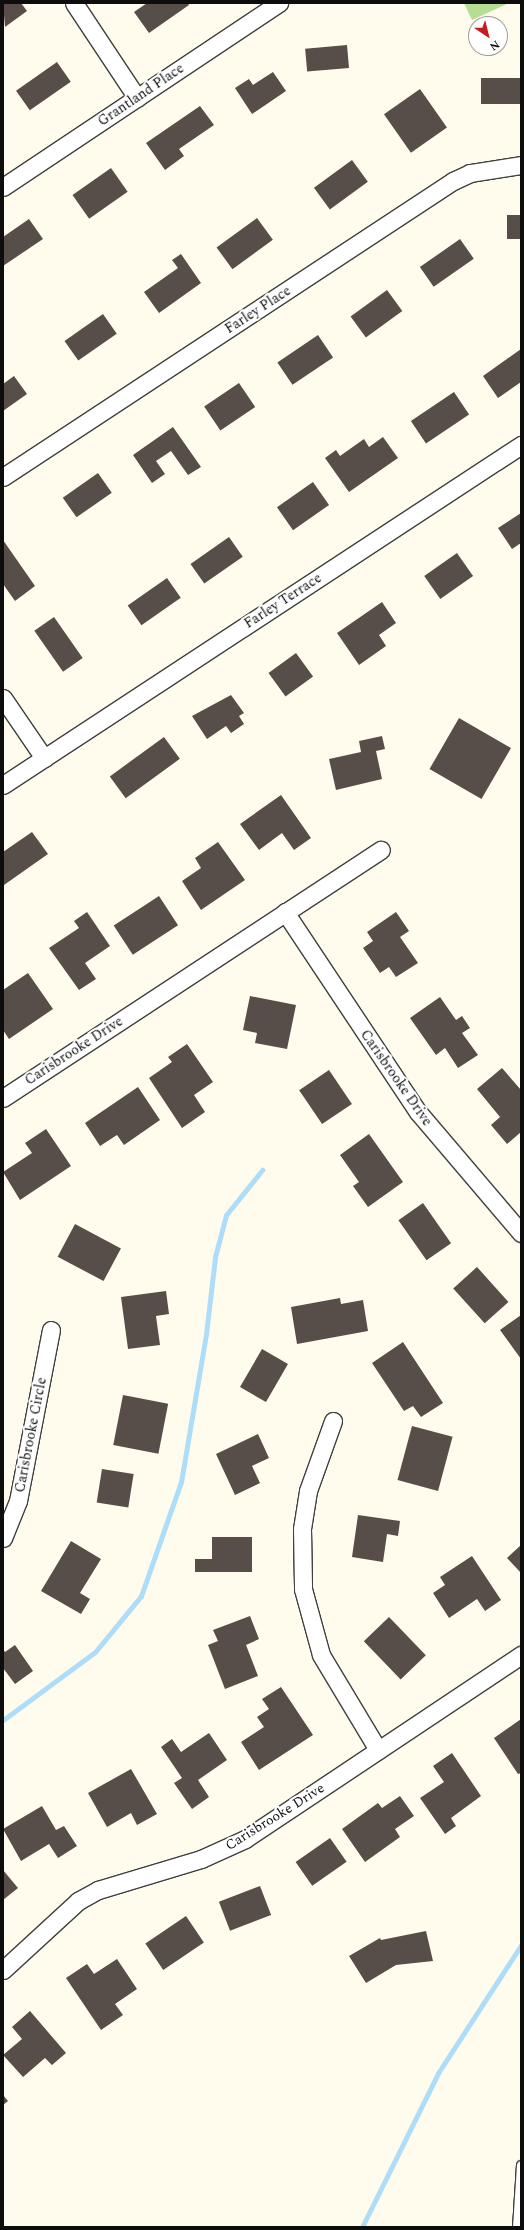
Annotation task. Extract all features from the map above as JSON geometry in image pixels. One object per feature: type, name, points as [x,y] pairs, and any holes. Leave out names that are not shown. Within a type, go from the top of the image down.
[{"type":"street","points":[[74,3],[137,98]]},
{"type":"street","name":"Grantland Place","points":[[3,187],[280,3]]},
{"type":"street","name":"Farley Place","points":[[3,476],[454,181],[470,173],[521,165]]},
{"type":"street","name":"Farley Terrace","points":[[3,785],[521,445]]},
{"type":"street","points":[[3,698],[44,758]]},
{"type":"street","name":"Carisbrooke Drive","points":[[3,1098],[381,850]]},
{"type":"street","name":"Carisbrooke Drive","points":[[285,912],[418,1112],[521,1234]]},
{"type":"street","name":"Carisbrooke Circle","points":[[3,1538],[18,1501],[52,1330]]},
{"type":"street","points":[[333,1421],[308,1491],[302,1529],[303,1589],[321,1655],[378,1750]]},
{"type":"street","name":"Carisbrooke Drive","points":[[3,1970],[78,1901],[98,1890],[222,1851],[521,1655]]},
{"type":"lane","points":[[517,2227],[521,2164]]},
{"type":"green space","points":[[464,3],[509,3],[481,16],[470,16]]},
{"type":"building","points":[[3,3],[21,3],[27,11],[5,27]]},
{"type":"building","points":[[147,3],[188,3],[189,5],[149,33],[134,12]]},
{"type":"building","points":[[347,45],[349,68],[307,72],[305,49]]},
{"type":"building","points":[[57,62],[71,82],[30,110],[16,91]]},
{"type":"building","points":[[273,72],[286,91],[252,114],[235,88],[249,79],[253,85]]},
{"type":"building","points":[[481,78],[521,78],[521,104],[481,104]]},
{"type":"building","points":[[420,89],[447,128],[411,153],[384,114]]},
{"type":"building","points":[[200,106],[214,125],[179,149],[184,156],[165,170],[146,143]]},
{"type":"building","points":[[352,160],[368,182],[330,209],[314,188]]},
{"type":"building","points":[[111,168],[128,192],[89,219],[72,195]]},
{"type":"building","points":[[507,215],[521,215],[521,239],[507,239]]},
{"type":"building","points":[[257,218],[273,240],[232,269],[217,247]]},
{"type":"building","points":[[29,219],[43,239],[3,266],[3,237]]},
{"type":"building","points":[[460,239],[474,259],[434,287],[420,267]]},
{"type":"building","points":[[181,254],[201,283],[159,313],[144,292],[178,268],[172,260]]},
{"type":"building","points":[[387,290],[402,311],[366,337],[351,316]]},
{"type":"building","points":[[103,314],[117,334],[78,361],[64,341]]},
{"type":"building","points":[[318,335],[333,357],[292,385],[277,362]]},
{"type":"building","points":[[521,349],[521,382],[498,398],[483,376]]},
{"type":"building","points":[[14,376],[27,394],[3,411],[3,384]]},
{"type":"building","points":[[239,383],[255,407],[220,431],[204,406]]},
{"type":"building","points":[[454,392],[469,414],[426,443],[411,421]]},
{"type":"building","points":[[173,427],[201,467],[188,475],[171,451],[156,461],[165,474],[152,483],[133,455]]},
{"type":"building","points":[[383,437],[398,458],[349,492],[325,458],[336,450],[340,456],[364,439],[369,447]]},
{"type":"building","points":[[98,473],[112,493],[77,517],[63,498]]},
{"type":"building","points":[[313,482],[329,505],[293,530],[277,507]]},
{"type":"building","points":[[521,513],[521,543],[512,549],[498,528]]},
{"type":"building","points":[[229,537],[243,557],[204,584],[190,564]]},
{"type":"building","points":[[3,540],[35,586],[15,601],[3,584]]},
{"type":"building","points":[[457,553],[473,576],[440,599],[424,576]]},
{"type":"building","points":[[167,578],[181,598],[141,625],[128,606]]},
{"type":"building","points":[[382,602],[396,623],[379,635],[386,646],[359,665],[337,633]]},
{"type":"building","points":[[54,617],[83,658],[63,672],[34,631]]},
{"type":"building","points":[[296,653],[313,676],[286,696],[268,673]]},
{"type":"building","points":[[231,695],[244,713],[239,716],[244,724],[231,733],[226,726],[207,739],[192,716]]},
{"type":"building","points":[[459,718],[511,748],[481,799],[430,769]]},
{"type":"building","points":[[382,736],[385,749],[376,751],[382,779],[336,790],[329,759],[361,752],[359,741]]},
{"type":"building","points":[[164,737],[180,759],[126,798],[110,776]]},
{"type":"building","points":[[281,795],[311,838],[294,850],[282,833],[259,850],[240,824]]},
{"type":"building","points":[[32,832],[48,854],[4,885],[3,852]]},
{"type":"building","points":[[218,842],[245,880],[201,910],[182,881],[201,868],[195,858]]},
{"type":"building","points":[[159,896],[178,925],[133,955],[114,925]]},
{"type":"building","points":[[87,912],[110,946],[85,963],[96,979],[79,990],[49,948],[79,928],[74,921]]},
{"type":"building","points":[[396,912],[409,931],[400,937],[418,963],[396,977],[389,967],[380,973],[363,948],[373,941],[367,932]]},
{"type":"building","points":[[28,973],[53,1009],[9,1039],[3,1030],[3,990]]},
{"type":"building","points":[[250,996],[296,1005],[287,1049],[255,1043],[257,1033],[243,1030]]},
{"type":"building","points":[[440,997],[456,1020],[462,1016],[470,1028],[462,1033],[478,1055],[458,1068],[445,1048],[436,1055],[410,1018]]},
{"type":"building","points":[[187,1044],[213,1082],[194,1095],[205,1112],[182,1128],[149,1078],[172,1062],[168,1057]]},
{"type":"building","points":[[502,1068],[521,1090],[521,1132],[507,1144],[491,1125],[500,1117],[477,1089]]},
{"type":"building","points":[[329,1070],[352,1104],[322,1124],[299,1090]]},
{"type":"building","points":[[138,1087],[160,1120],[124,1145],[117,1135],[100,1146],[85,1123]]},
{"type":"building","points":[[46,1129],[71,1166],[20,1200],[3,1172],[32,1153],[25,1143]]},
{"type":"building","points":[[369,1134],[403,1182],[368,1207],[353,1186],[359,1182],[340,1155]]},
{"type":"building","points":[[423,1203],[451,1243],[427,1260],[398,1220]]},
{"type":"building","points":[[75,1224],[121,1248],[104,1281],[58,1257]]},
{"type":"building","points":[[477,1267],[508,1302],[485,1323],[453,1288]]},
{"type":"building","points":[[166,1291],[169,1314],[156,1316],[160,1345],[128,1349],[121,1297]]},
{"type":"building","points":[[340,1298],[341,1304],[363,1300],[368,1331],[297,1344],[291,1307]]},
{"type":"building","points":[[521,1315],[521,1359],[500,1330]]},
{"type":"building","points":[[403,1342],[443,1403],[421,1417],[413,1406],[404,1411],[372,1363]]},
{"type":"building","points":[[262,1349],[288,1364],[266,1402],[240,1387]]},
{"type":"building","points":[[123,1395],[168,1404],[158,1454],[113,1445]]},
{"type":"building","points":[[412,1426],[453,1437],[438,1491],[398,1480]]},
{"type":"building","points":[[258,1434],[269,1458],[252,1466],[260,1483],[235,1495],[216,1454]]},
{"type":"building","points":[[102,1469],[134,1474],[128,1508],[97,1503]]},
{"type":"building","points":[[358,1515],[400,1521],[398,1536],[387,1534],[383,1562],[352,1557]]},
{"type":"building","points":[[212,1537],[252,1537],[252,1572],[195,1572],[195,1559],[212,1559]]},
{"type":"building","points":[[71,1541],[101,1559],[80,1593],[90,1599],[81,1614],[41,1591]]},
{"type":"building","points":[[521,1545],[521,1573],[507,1558]]},
{"type":"building","points":[[472,1556],[501,1600],[485,1611],[477,1599],[449,1618],[433,1593],[445,1585],[440,1577]]},
{"type":"building","points":[[250,1616],[259,1639],[246,1645],[258,1676],[225,1689],[208,1645],[218,1641],[213,1630]]},
{"type":"building","points":[[389,1617],[426,1655],[401,1679],[364,1641]]},
{"type":"building","points":[[15,1645],[33,1671],[15,1684],[3,1668],[3,1649],[5,1652]]},
{"type":"building","points":[[281,1687],[313,1735],[259,1770],[241,1742],[264,1727],[257,1717],[269,1709],[262,1699]]},
{"type":"building","points":[[521,1719],[521,1773],[518,1774],[494,1738]]},
{"type":"building","points":[[209,1733],[227,1760],[198,1780],[209,1797],[192,1809],[174,1783],[182,1778],[161,1747],[172,1739],[181,1752]]},
{"type":"building","points":[[452,1753],[481,1796],[451,1818],[456,1826],[445,1834],[420,1798],[444,1782],[433,1766]]},
{"type":"building","points":[[131,1769],[157,1814],[137,1825],[131,1813],[107,1827],[88,1793]]},
{"type":"building","points":[[400,1796],[414,1816],[395,1829],[400,1837],[365,1862],[342,1829],[378,1803],[382,1808]]},
{"type":"building","points":[[42,1806],[56,1830],[64,1826],[77,1846],[58,1858],[49,1844],[21,1861],[3,1829]]},
{"type":"building","points":[[330,1838],[347,1862],[312,1886],[296,1862]]},
{"type":"building","points":[[3,1870],[18,1888],[3,1900]]},
{"type":"building","points":[[260,1886],[271,1915],[230,1931],[219,1902]]},
{"type":"building","points":[[186,1916],[204,1943],[163,1970],[145,1943]]},
{"type":"building","points":[[426,1931],[433,1961],[396,1965],[366,1983],[349,1956],[380,1938],[381,1940]]},
{"type":"building","points":[[117,1959],[137,1989],[115,2004],[123,2015],[101,2030],[66,1978],[87,1964],[94,1974]]},
{"type":"building","points":[[30,2011],[66,2053],[52,2065],[45,2058],[23,2077],[3,2055],[22,2039],[12,2027]]},
{"type":"building","points":[[3,2095],[8,2101],[3,2105]]},
{"type":"waterway","points":[[3,1720],[95,1652],[141,1596],[181,1482],[206,1334],[215,1257],[226,1215],[262,1170]]},
{"type":"waterway","points":[[362,2227],[438,2073],[521,1945]]}]
